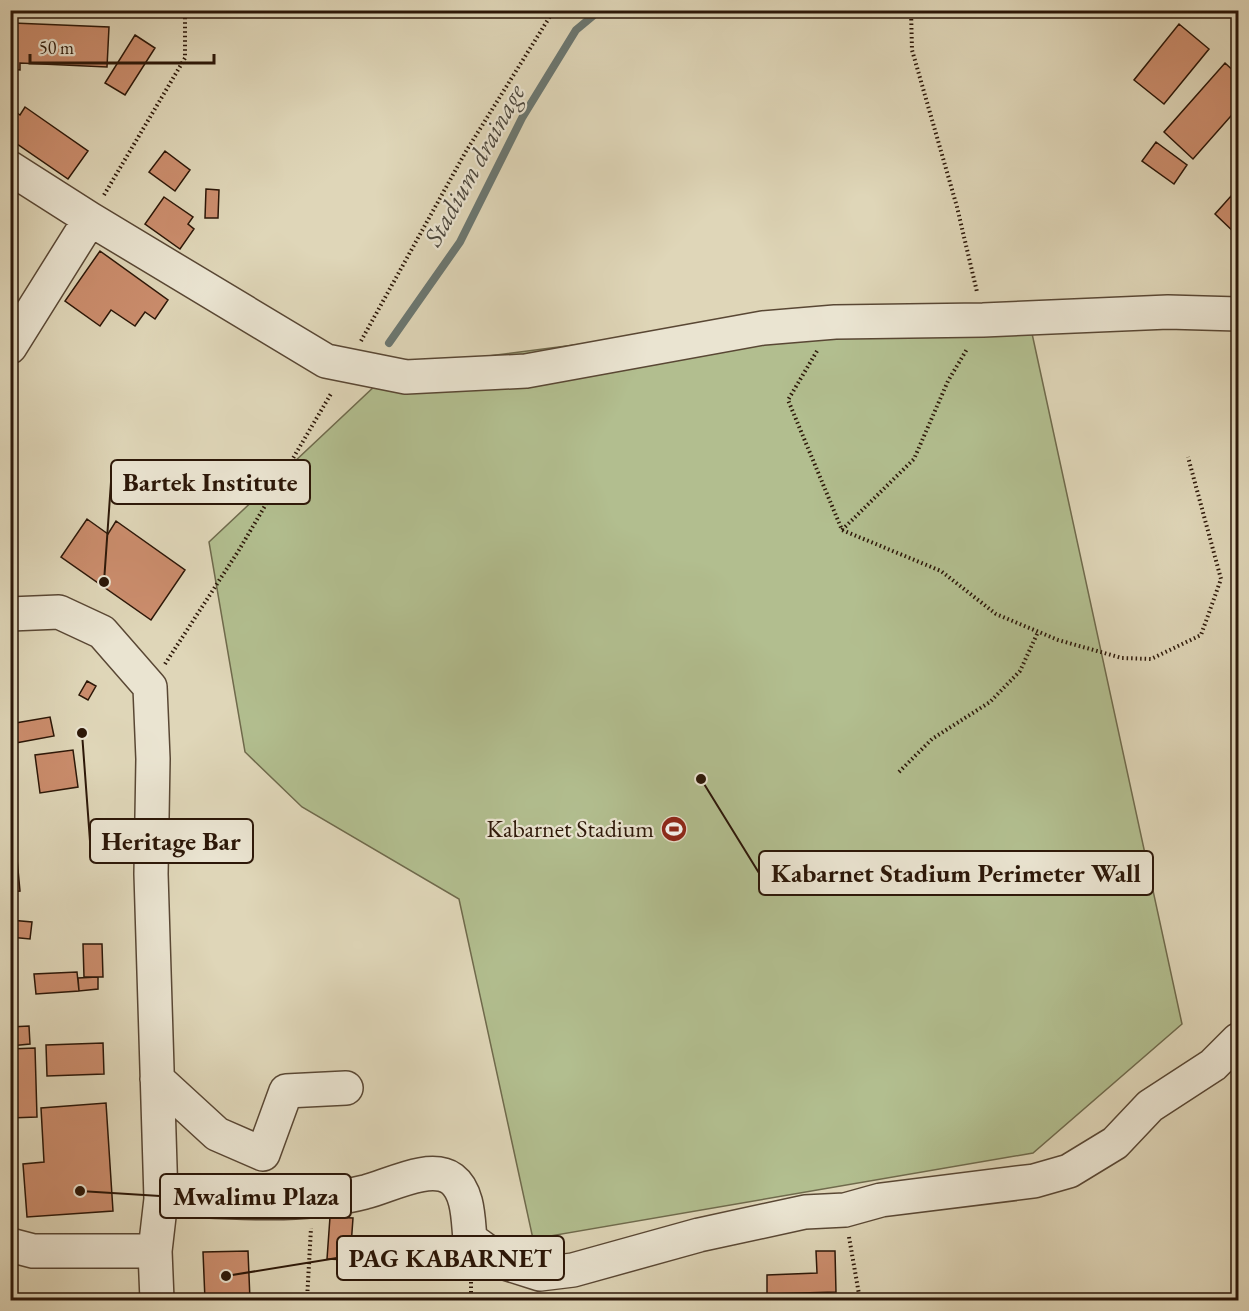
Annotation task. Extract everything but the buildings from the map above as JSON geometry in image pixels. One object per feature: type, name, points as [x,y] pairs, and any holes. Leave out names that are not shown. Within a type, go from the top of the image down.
[{"type":"street","points":[[10,168],[90,219],[326,361],[406,377],[526,371],[763,328],[835,322],[983,320],[1168,312],[1239,314]]},
{"type":"street","points":[[10,347],[90,219]]},
{"type":"street","points":[[10,614],[59,612],[102,632],[150,687],[153,759],[151,874],[161,1199],[155,1251],[156,1300]]},
{"type":"street","points":[[161,1199],[310,1201],[367,1192],[385,1184],[425,1174],[451,1178],[459,1187],[466,1204],[470,1239],[502,1262],[540,1274],[573,1270],[699,1235],[805,1212],[845,1210],[881,1200],[1034,1181],[1069,1171],[1115,1143],[1150,1106],[1213,1065],[1239,1040]]},
{"type":"street","points":[[157,1079],[218,1134],[263,1154],[286,1091],[346,1088]]},
{"type":"street","points":[[10,1245],[33,1251],[155,1251]]},
{"type":"path","points":[[90,219],[185,58],[185,10]]},
{"type":"path","points":[[842,530],[914,459],[948,381],[983,320],[957,207],[912,50],[911,10]]},
{"type":"path","points":[[835,322],[788,400],[842,530],[941,571],[996,614],[1058,640],[1122,658],[1151,659],[1201,635],[1221,579],[1188,457]]},
{"type":"path","points":[[899,772],[932,739],[990,702],[1020,671],[1038,632]]},
{"type":"path","points":[[307,1300],[310,1201]]},
{"type":"path","points":[[845,1210],[860,1300]]},
{"type":"green space","points":[[1028,315],[1182,1024],[1033,1153],[533,1239],[459,899],[302,807],[245,752],[209,542],[394,368],[613,340]]},
{"type":"waterway","name":"Stadium drainage","points":[[389,343],[460,242],[522,118],[576,30],[600,10]]},
{"type":"place","name":"Bartek Institute","points":[[104,582]]},
{"type":"place","name":"Heritage Bar","points":[[82,733]]},
{"type":"place","name":"Kabarnet Stadium Perimeter Wall","points":[[701,779]]},
{"type":"place","name":"Kabarnet Stadium","points":[[674,829]]},
{"type":"place","name":"Mwalimu Plaza","points":[[80,1191]]},
{"type":"place","name":"PAG KABARNET","points":[[226,1276]]}]
